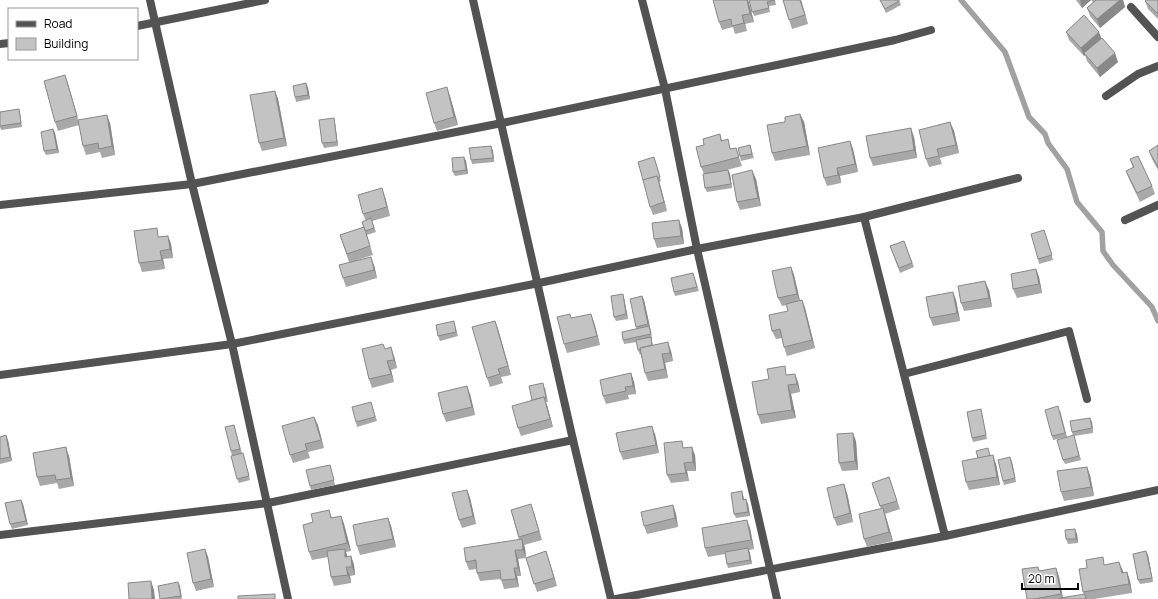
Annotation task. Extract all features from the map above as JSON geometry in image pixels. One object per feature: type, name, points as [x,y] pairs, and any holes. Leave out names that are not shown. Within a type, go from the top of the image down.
[{"type":"street","points":[[150,0],[154,24],[192,184],[232,344],[288,599]]},
{"type":"street","points":[[138,26],[154,24],[265,0]]},
{"type":"street","points":[[473,0],[539,283],[573,440],[611,599]]},
{"type":"street","points":[[642,0],[665,89],[697,249],[776,599]]},
{"type":"street","points":[[1131,7],[1158,37]]},
{"type":"street","points":[[0,205],[192,184],[665,89],[895,40],[931,30]]},
{"type":"street","points":[[1106,96],[1138,74],[1158,66]]},
{"type":"street","points":[[0,375],[232,344],[539,283],[697,249],[864,217],[1018,178]]},
{"type":"street","points":[[1125,220],[1158,205]]},
{"type":"street","points":[[864,217],[945,536]]},
{"type":"street","points":[[904,374],[1069,331],[1087,399]]},
{"type":"street","points":[[0,535],[268,503],[573,440]]},
{"type":"street","points":[[616,599],[945,536],[1158,490]]},
{"type":"building","points":[[713,0],[747,0],[750,14],[742,15],[744,23],[732,26],[731,19],[719,22]]},
{"type":"building","points":[[749,0],[775,0],[767,2],[769,8],[752,12]]},
{"type":"building","points":[[783,0],[800,0],[805,15],[789,20]]},
{"type":"building","points":[[880,0],[899,0],[899,1],[885,9]]},
{"type":"building","points":[[1096,0],[1120,0],[1097,19],[1087,8]]},
{"type":"building","points":[[1158,0],[1157,13],[1145,1]]},
{"type":"building","points":[[1084,15],[1099,32],[1081,48],[1066,32]]},
{"type":"building","points":[[1102,38],[1115,53],[1097,68],[1084,53]]},
{"type":"building","points":[[65,75],[77,116],[55,122],[44,81]]},
{"type":"building","points":[[306,83],[308,95],[295,97],[293,86]]},
{"type":"building","points":[[447,87],[454,117],[434,123],[426,93]]},
{"type":"building","points":[[275,91],[284,138],[259,143],[250,95]]},
{"type":"building","points":[[19,109],[21,123],[0,126],[0,112]]},
{"type":"building","points":[[800,114],[807,146],[772,153],[767,125],[785,122],[785,117]]},
{"type":"building","points":[[107,115],[112,146],[99,149],[98,143],[83,146],[78,120]]},
{"type":"building","points":[[334,118],[337,142],[322,143],[319,120]]},
{"type":"building","points":[[950,122],[956,145],[937,149],[939,156],[926,159],[919,130]]},
{"type":"building","points":[[911,128],[914,150],[870,158],[866,136]]},
{"type":"building","points":[[53,129],[57,149],[44,151],[41,132]]},
{"type":"building","points":[[720,134],[721,141],[728,139],[730,149],[736,148],[739,157],[701,167],[696,147],[704,145],[703,139]]},
{"type":"building","points":[[850,141],[855,164],[837,168],[838,175],[824,178],[818,148]]},
{"type":"building","points":[[750,145],[752,154],[740,156],[738,148]]},
{"type":"building","points":[[1158,145],[1158,167],[1149,151]]},
{"type":"building","points":[[491,146],[493,158],[471,160],[469,148]]},
{"type":"building","points":[[1138,156],[1152,186],[1137,193],[1126,171],[1134,167],[1130,159]]},
{"type":"building","points":[[464,157],[466,170],[453,172],[452,158]]},
{"type":"building","points":[[654,157],[660,177],[657,178],[657,176],[643,180],[638,162]]},
{"type":"building","points":[[728,170],[731,184],[705,188],[703,174]]},
{"type":"building","points":[[752,170],[758,198],[737,202],[732,175]]},
{"type":"building","points":[[657,176],[664,202],[650,207],[643,180]]},
{"type":"building","points":[[382,188],[387,207],[363,214],[358,195]]},
{"type":"building","points":[[371,218],[374,228],[365,231],[362,222]]},
{"type":"building","points":[[679,220],[681,236],[654,239],[652,223]]},
{"type":"building","points":[[364,227],[370,246],[347,254],[340,235]]},
{"type":"building","points":[[157,228],[158,237],[168,236],[170,249],[160,251],[162,260],[139,263],[134,231]]},
{"type":"building","points":[[1044,230],[1052,255],[1038,259],[1031,234]]},
{"type":"building","points":[[904,241],[912,263],[899,268],[890,246]]},
{"type":"building","points":[[371,257],[374,270],[343,278],[339,265]]},
{"type":"building","points":[[791,267],[797,294],[778,298],[772,271]]},
{"type":"building","points":[[1036,269],[1039,284],[1013,289],[1011,274]]},
{"type":"building","points":[[693,273],[697,287],[674,292],[671,278]]},
{"type":"building","points":[[985,281],[989,298],[961,303],[958,286]]},
{"type":"building","points":[[953,292],[957,313],[930,318],[926,297]]},
{"type":"building","points":[[623,294],[626,314],[614,317],[611,296]]},
{"type":"building","points":[[642,296],[648,324],[636,327],[630,299]]},
{"type":"building","points":[[802,300],[812,340],[784,347],[780,329],[772,331],[769,315],[788,311],[786,304]]},
{"type":"building","points":[[570,314],[571,318],[591,314],[597,336],[564,344],[557,317]]},
{"type":"building","points":[[454,321],[456,332],[438,336],[436,325]]},
{"type":"building","points":[[495,321],[508,366],[498,369],[500,374],[487,378],[472,327]]},
{"type":"building","points":[[649,326],[651,334],[623,340],[622,332]]},
{"type":"building","points":[[651,337],[652,345],[640,348],[641,350],[638,350],[636,340]]},
{"type":"building","points":[[668,342],[670,353],[662,354],[665,369],[645,373],[640,348]]},
{"type":"building","points":[[383,344],[385,349],[391,347],[394,360],[387,361],[391,374],[369,379],[362,349]]},
{"type":"building","points":[[785,366],[786,375],[795,374],[797,384],[788,385],[792,410],[758,415],[752,382],[769,379],[767,369]]},
{"type":"building","points":[[631,373],[633,386],[625,387],[626,391],[603,396],[600,380]]},
{"type":"building","points":[[543,383],[546,398],[544,397],[532,400],[529,386]]},
{"type":"building","points":[[467,386],[472,407],[443,414],[438,393]]},
{"type":"building","points":[[544,397],[550,419],[518,428],[512,406]]},
{"type":"building","points":[[371,402],[375,417],[356,422],[352,407]]},
{"type":"building","points":[[1058,406],[1065,433],[1052,436],[1045,410]]},
{"type":"building","points":[[981,409],[986,435],[972,438],[967,412]]},
{"type":"building","points":[[314,417],[321,440],[305,444],[307,450],[290,455],[282,426]]},
{"type":"building","points":[[1090,418],[1092,428],[1072,432],[1070,421]]},
{"type":"building","points":[[234,425],[240,449],[231,451],[225,427]]},
{"type":"building","points":[[652,426],[656,445],[620,452],[616,433]]},
{"type":"building","points":[[853,433],[855,461],[839,463],[837,434]]},
{"type":"building","points":[[6,435],[10,457],[0,459],[0,437]]},
{"type":"building","points":[[1074,435],[1079,456],[1063,460],[1057,440]]},
{"type":"building","points":[[682,441],[683,448],[692,447],[693,462],[684,463],[686,473],[667,475],[664,443]]},
{"type":"building","points":[[66,447],[71,478],[56,480],[55,475],[37,477],[33,453]]},
{"type":"building","points":[[988,448],[990,456],[978,458],[976,451]]},
{"type":"building","points":[[243,453],[249,476],[237,479],[231,456]]},
{"type":"building","points":[[993,455],[997,477],[966,482],[962,461]]},
{"type":"building","points":[[1010,457],[1015,478],[1003,481],[998,460]]},
{"type":"building","points":[[330,465],[334,480],[310,486],[306,470]]},
{"type":"building","points":[[1087,467],[1091,487],[1061,492],[1057,471]]},
{"type":"building","points":[[889,477],[897,501],[880,506],[872,483]]},
{"type":"building","points":[[844,484],[850,513],[834,518],[827,488]]},
{"type":"building","points":[[467,490],[473,516],[459,520],[452,493]]},
{"type":"building","points":[[742,491],[743,500],[746,499],[748,512],[734,514],[731,493]]},
{"type":"building","points":[[21,500],[26,521],[10,524],[5,503]]},
{"type":"building","points":[[531,504],[539,531],[519,537],[511,510]]},
{"type":"building","points":[[673,505],[675,518],[644,526],[641,512]]},
{"type":"building","points":[[883,508],[889,532],[864,539],[859,514]]},
{"type":"building","points":[[329,510],[331,518],[341,516],[347,543],[309,552],[303,525],[313,522],[311,514]]},
{"type":"building","points":[[388,518],[393,539],[357,546],[353,525]]},
{"type":"building","points":[[747,520],[751,540],[705,548],[702,528]]},
{"type":"building","points":[[1075,529],[1076,539],[1066,539],[1065,530]]},
{"type":"building","points":[[522,539],[523,550],[515,550],[518,568],[514,568],[516,579],[501,580],[500,570],[477,573],[476,560],[466,562],[464,548]]},
{"type":"building","points":[[748,548],[750,560],[727,564],[725,552]]},
{"type":"building","points":[[205,549],[211,579],[193,583],[187,553]]},
{"type":"building","points":[[345,549],[345,557],[351,556],[352,567],[346,567],[348,575],[331,577],[327,551]]},
{"type":"building","points":[[546,551],[554,578],[534,584],[526,558]]},
{"type":"building","points":[[1146,551],[1152,578],[1138,580],[1133,554]]},
{"type":"building","points":[[1103,557],[1104,565],[1119,562],[1122,573],[1127,572],[1129,584],[1083,592],[1079,569],[1087,568],[1086,560]]},
{"type":"building","points":[[1038,567],[1039,571],[1056,568],[1061,594],[1027,599],[1022,569]]},
{"type":"building","points":[[151,581],[152,599],[129,599],[128,583]]},
{"type":"building","points":[[178,582],[181,596],[160,599],[158,586]]},
{"type":"building","points":[[275,594],[275,599],[238,599],[238,596]]},
{"type":"building","points":[[1085,594],[1086,599],[1060,599],[1060,598]]},
{"type":"waterway","points":[[961,0],[1005,52],[1029,117],[1045,134],[1048,143],[1067,169],[1077,202],[1102,232],[1103,251],[1113,265],[1152,307],[1158,321]]}]
